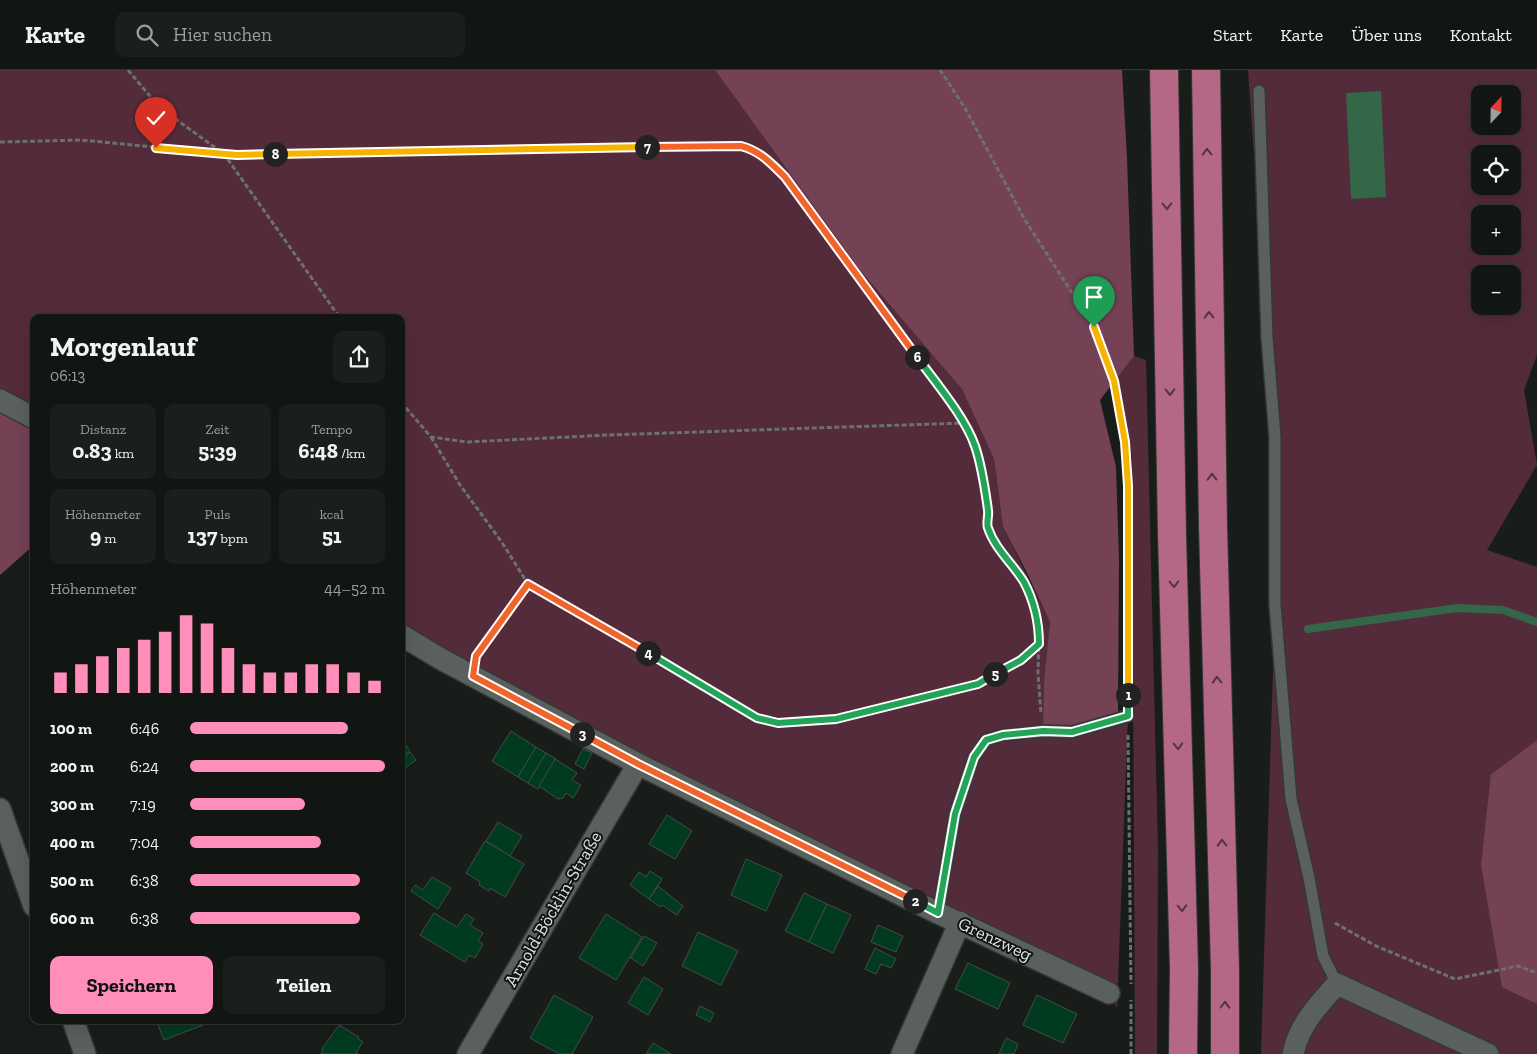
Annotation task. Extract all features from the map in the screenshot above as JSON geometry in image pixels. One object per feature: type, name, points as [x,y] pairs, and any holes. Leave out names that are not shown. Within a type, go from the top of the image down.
[{"type":"highway","points":[[1164,70],[1172,525],[1184,969],[1183,1054]]},
{"type":"highway","points":[[1206,70],[1212,526],[1225,970],[1224,1054]]},
{"type":"street","points":[[0,400],[30,416]]},
{"type":"street","name":"Grenzweg","points":[[405,637],[441,659],[638,764],[938,913],[1109,993]]},
{"type":"street","name":"Arnold-Böcklin-Straße","points":[[468,1054],[638,764]]},
{"type":"street","points":[[0,809],[30,895]]},
{"type":"street","points":[[902,1054],[960,922]]},
{"type":"street","points":[[1293,1054],[1298,1037],[1310,1015],[1337,984],[1488,1054]]},
{"type":"street","points":[[74,1024],[85,1054]]},
{"type":"lane","points":[[1259,91],[1267,338],[1275,437],[1275,605],[1290,799],[1309,878],[1323,956],[1337,984]]},
{"type":"lane","points":[[938,913],[955,814],[974,757],[986,740],[1003,735],[1043,731],[1072,732],[1128,716]]},
{"type":"path","points":[[128,70],[159,107],[224,154],[337,314]]},
{"type":"path","points":[[940,70],[965,108],[1025,220],[1094,327],[1114,381],[1125,442],[1128,486],[1131,1054]]},
{"type":"path","points":[[0,142],[81,140],[237,155],[741,146],[754,150],[767,158],[785,177],[954,407],[975,446],[985,490],[989,517],[987,527],[1024,582],[1034,607],[1039,631],[1040,708]]},
{"type":"path","points":[[405,407],[431,437],[460,485],[502,541],[528,584],[757,718],[778,723],[836,719],[978,684],[1021,660],[1039,644]]},
{"type":"path","points":[[431,437],[467,442],[607,435],[963,423]]},
{"type":"path","points":[[473,676],[476,656],[528,584]]},
{"type":"path","points":[[1315,912],[1376,946],[1455,979],[1518,966],[1537,973]]},
{"type":"shaded area","points":[[0,70],[715,70],[859,269],[962,388],[994,459],[1003,527],[1050,622],[1043,731],[1072,732],[1128,716],[1117,1008],[1109,993],[405,637],[405,314],[30,314],[30,416],[0,400]]},
{"type":"shaded area","points":[[715,70],[1122,70],[1134,356],[1100,400],[1116,467],[1119,559],[1118,715],[1043,731],[1044,683],[1050,622],[1003,527],[994,459],[962,389],[859,269]]},
{"type":"shaded area","points":[[1248,70],[1537,70],[1537,355],[1524,390],[1537,465],[1487,550],[1537,567],[1537,740],[1491,774],[1502,986],[1537,1004],[1537,1054],[1261,1054],[1275,605],[1267,338]]},
{"type":"shaded area","points":[[1381,91],[1386,197],[1351,199],[1346,93]]},
{"type":"shaded area","points":[[1134,356],[1146,360],[1158,850],[1157,1054],[1135,1054],[1132,460],[1118,376]]},
{"type":"shaded area","points":[[0,400],[30,416],[30,549],[0,575]]},
{"type":"shaded area","points":[[1537,740],[1537,1004],[1502,987],[1481,865],[1491,774]]},
{"type":"building","points":[[511,731],[536,747],[518,777],[492,761]]},
{"type":"building","points":[[405,744],[410,751],[405,755]]},
{"type":"building","points":[[536,747],[546,753],[528,783],[518,777]]},
{"type":"building","points":[[583,749],[592,753],[584,769],[575,764]]},
{"type":"building","points":[[410,752],[416,760],[405,768],[405,755]]},
{"type":"building","points":[[546,753],[556,759],[538,789],[528,783]]},
{"type":"building","points":[[555,759],[577,773],[572,780],[581,785],[573,798],[566,793],[563,798],[558,799],[539,786]]},
{"type":"building","points":[[667,815],[692,831],[675,859],[649,844]]},
{"type":"building","points":[[498,822],[522,836],[510,856],[486,841]]},
{"type":"building","points":[[485,841],[524,864],[505,897],[490,888],[489,891],[479,885],[480,882],[466,873]]},
{"type":"building","points":[[746,859],[782,875],[766,911],[731,895]]},
{"type":"building","points":[[650,871],[662,879],[649,899],[630,885],[639,872],[646,877]]},
{"type":"building","points":[[432,877],[451,888],[438,909],[411,891],[415,885],[423,890]]},
{"type":"building","points":[[658,886],[683,906],[677,915],[649,899]]},
{"type":"building","points":[[804,893],[827,904],[809,942],[785,931]]},
{"type":"building","points":[[827,904],[851,915],[833,953],[809,942]]},
{"type":"building","points":[[434,913],[457,927],[466,914],[474,919],[470,925],[483,933],[478,941],[483,944],[475,958],[469,955],[465,962],[420,935]]},
{"type":"building","points":[[606,914],[642,937],[616,980],[579,958]]},
{"type":"building","points":[[878,925],[903,936],[896,952],[871,942]]},
{"type":"building","points":[[698,932],[738,951],[721,985],[682,966]]},
{"type":"building","points":[[644,936],[657,943],[643,966],[631,958]]},
{"type":"building","points":[[875,948],[896,959],[891,968],[881,964],[876,974],[865,969]]},
{"type":"building","points":[[968,963],[1010,983],[998,1009],[955,989]]},
{"type":"building","points":[[644,977],[663,989],[648,1015],[628,1003]]},
{"type":"building","points":[[554,995],[593,1017],[572,1054],[559,1054],[530,1038]]},
{"type":"building","points":[[1037,995],[1077,1014],[1063,1043],[1023,1025]]},
{"type":"building","points":[[700,1006],[714,1013],[710,1022],[696,1015]]},
{"type":"building","points":[[158,1024],[203,1025],[164,1040]]},
{"type":"building","points":[[339,1025],[359,1037],[358,1039],[363,1042],[356,1053],[358,1054],[321,1054],[322,1049]]},
{"type":"building","points":[[1006,1038],[1018,1044],[1014,1054],[999,1054]]},
{"type":"building","points":[[653,1043],[671,1054],[646,1054]]},
{"type":"waterway","points":[[1308,629],[1457,608],[1503,610],[1537,622]]},
{"type":"route","points":[[156,148],[237,155],[741,146],[754,150],[767,158],[785,177],[954,407],[975,446],[989,517],[987,527],[1008,562],[1024,582],[1034,607],[1039,631],[1039,644],[1021,660],[978,684],[836,719],[778,723],[757,718],[528,584],[476,656],[473,676],[638,764],[938,913],[955,814],[974,757],[986,740],[1003,735],[1043,731],[1072,732],[1128,716],[1128,486],[1125,442],[1114,381],[1094,327]]}]
